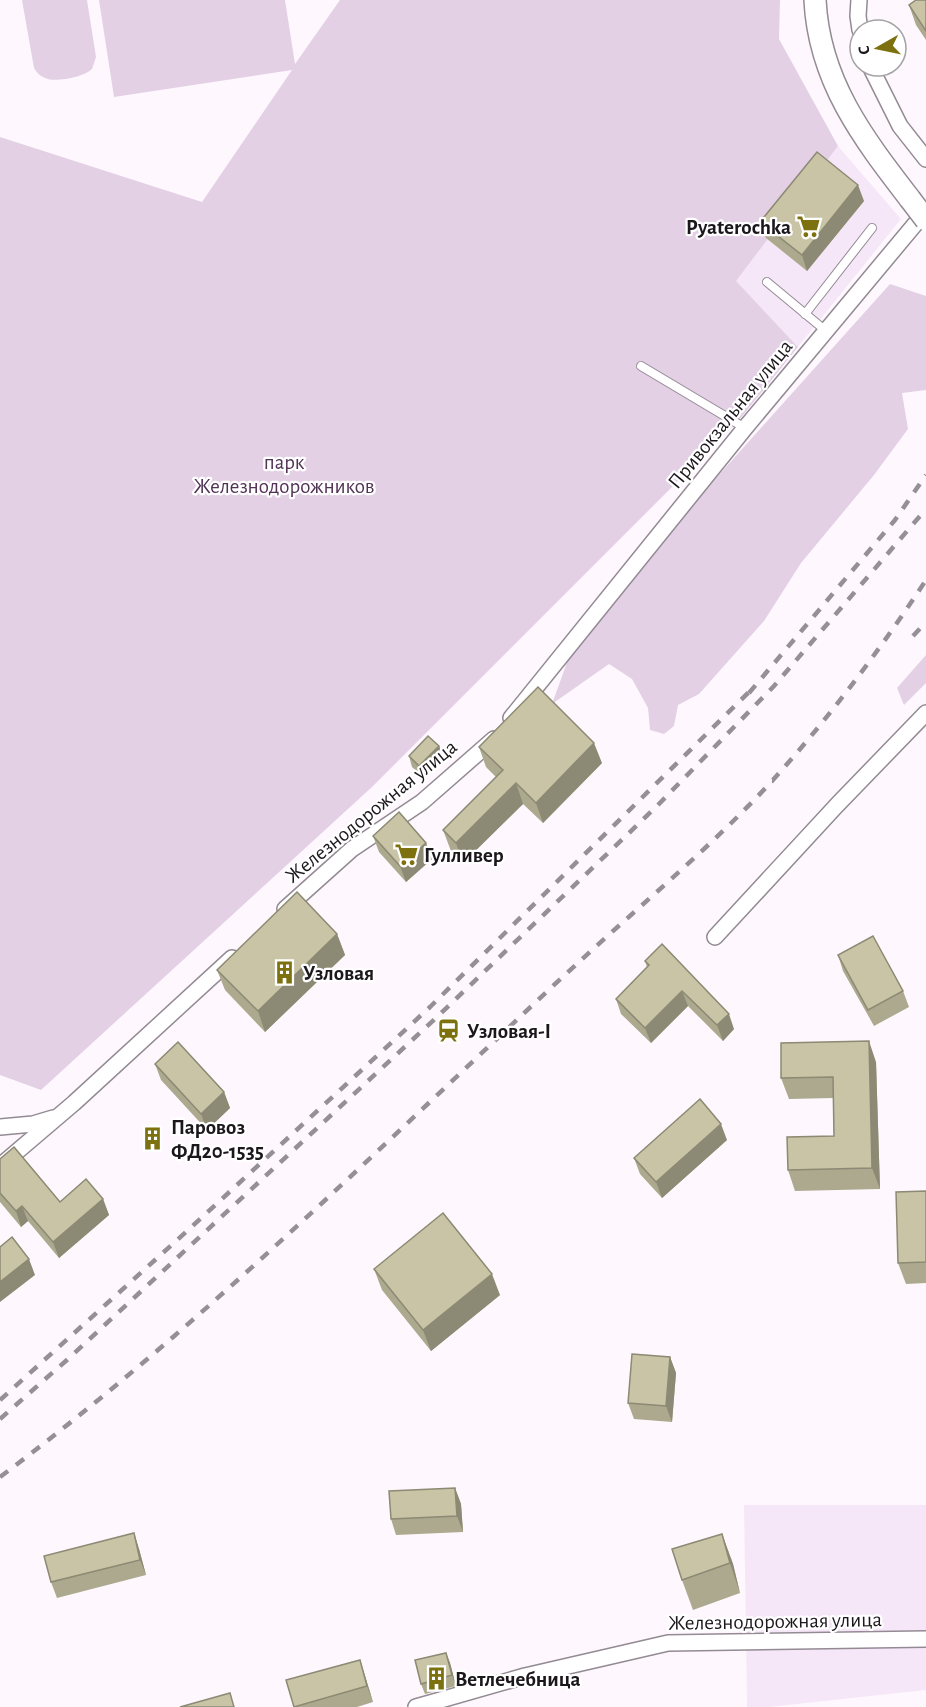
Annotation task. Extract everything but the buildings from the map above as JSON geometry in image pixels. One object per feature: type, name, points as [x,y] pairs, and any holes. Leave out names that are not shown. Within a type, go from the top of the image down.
[{"type":"main road","points":[[814,0],[818,30],[834,84],[855,125],[918,205],[926,220]]},
{"type":"street","points":[[858,18],[859,0]]},
{"type":"street","points":[[876,78],[900,126],[926,159]]},
{"type":"street","name":"Привокзальная улица","points":[[569,646],[826,331],[918,205]]},
{"type":"street","name":"Железнодорожная улица","points":[[274,918],[352,849],[422,802],[494,739],[569,646]]},
{"type":"street","points":[[715,937],[926,713]]},
{"type":"street","points":[[0,1166],[60,1115],[240,950]]},
{"type":"street","points":[[0,1127],[33,1124],[60,1115]]},
{"type":"street","name":"Железнодорожная улица","points":[[416,1707],[525,1676],[668,1643],[926,1639]]},
{"type":"lane","points":[[805,314],[873,228]]},
{"type":"lane","points":[[767,282],[826,331]]},
{"type":"lane","points":[[641,366],[745,428]]},
{"type":"shaded area","points":[[838,146],[901,219],[798,347],[735,281]]},
{"type":"shaded area","points":[[744,1505],[926,1505],[926,1690],[769,1707],[747,1707]]},
{"type":"green space","points":[[22,0],[87,0],[96,57],[92,69],[76,77],[62,79],[50,79],[39,74],[34,68]]},
{"type":"green space","name":"парк Железнодорожников","points":[[99,0],[285,0],[295,64],[340,0],[780,0],[779,39],[838,146],[736,281],[798,347],[740,419],[372,787],[41,1090],[0,1075],[0,137],[202,202],[292,70],[114,97]]},
{"type":"green space","points":[[890,284],[926,296],[926,390],[902,393],[908,429],[874,475],[801,563],[764,621],[699,694],[678,705],[674,726],[664,734],[650,730],[648,708],[632,679],[609,664],[552,704],[578,632]]},
{"type":"green space","points":[[926,655],[926,683],[904,705],[897,688]]},
{"type":"railway","points":[[749,693],[895,520],[926,475]]},
{"type":"railway","points":[[0,1419],[68,1359],[437,1017],[656,807],[774,686],[926,509]]},
{"type":"railway","points":[[0,1477],[131,1373],[257,1263],[566,974],[721,833],[772,781],[814,733],[872,658],[926,580]]},
{"type":"railway","points":[[913,636],[926,622]]},
{"type":"railway","points":[[0,1400],[430,1007],[754,687]]},
{"type":"place","name":"Pyaterochka","points":[[809,227]]},
{"type":"place","name":"Гулливер","points":[[406,855]]},
{"type":"place","name":"Узловая","points":[[285,973]]},
{"type":"place","name":"Узловая-I","points":[[449,1031]]},
{"type":"place","name":"Паровоз ФД20-1535","points":[[153,1139]]},
{"type":"place","name":"Ветлечебница","points":[[437,1679]]}]
